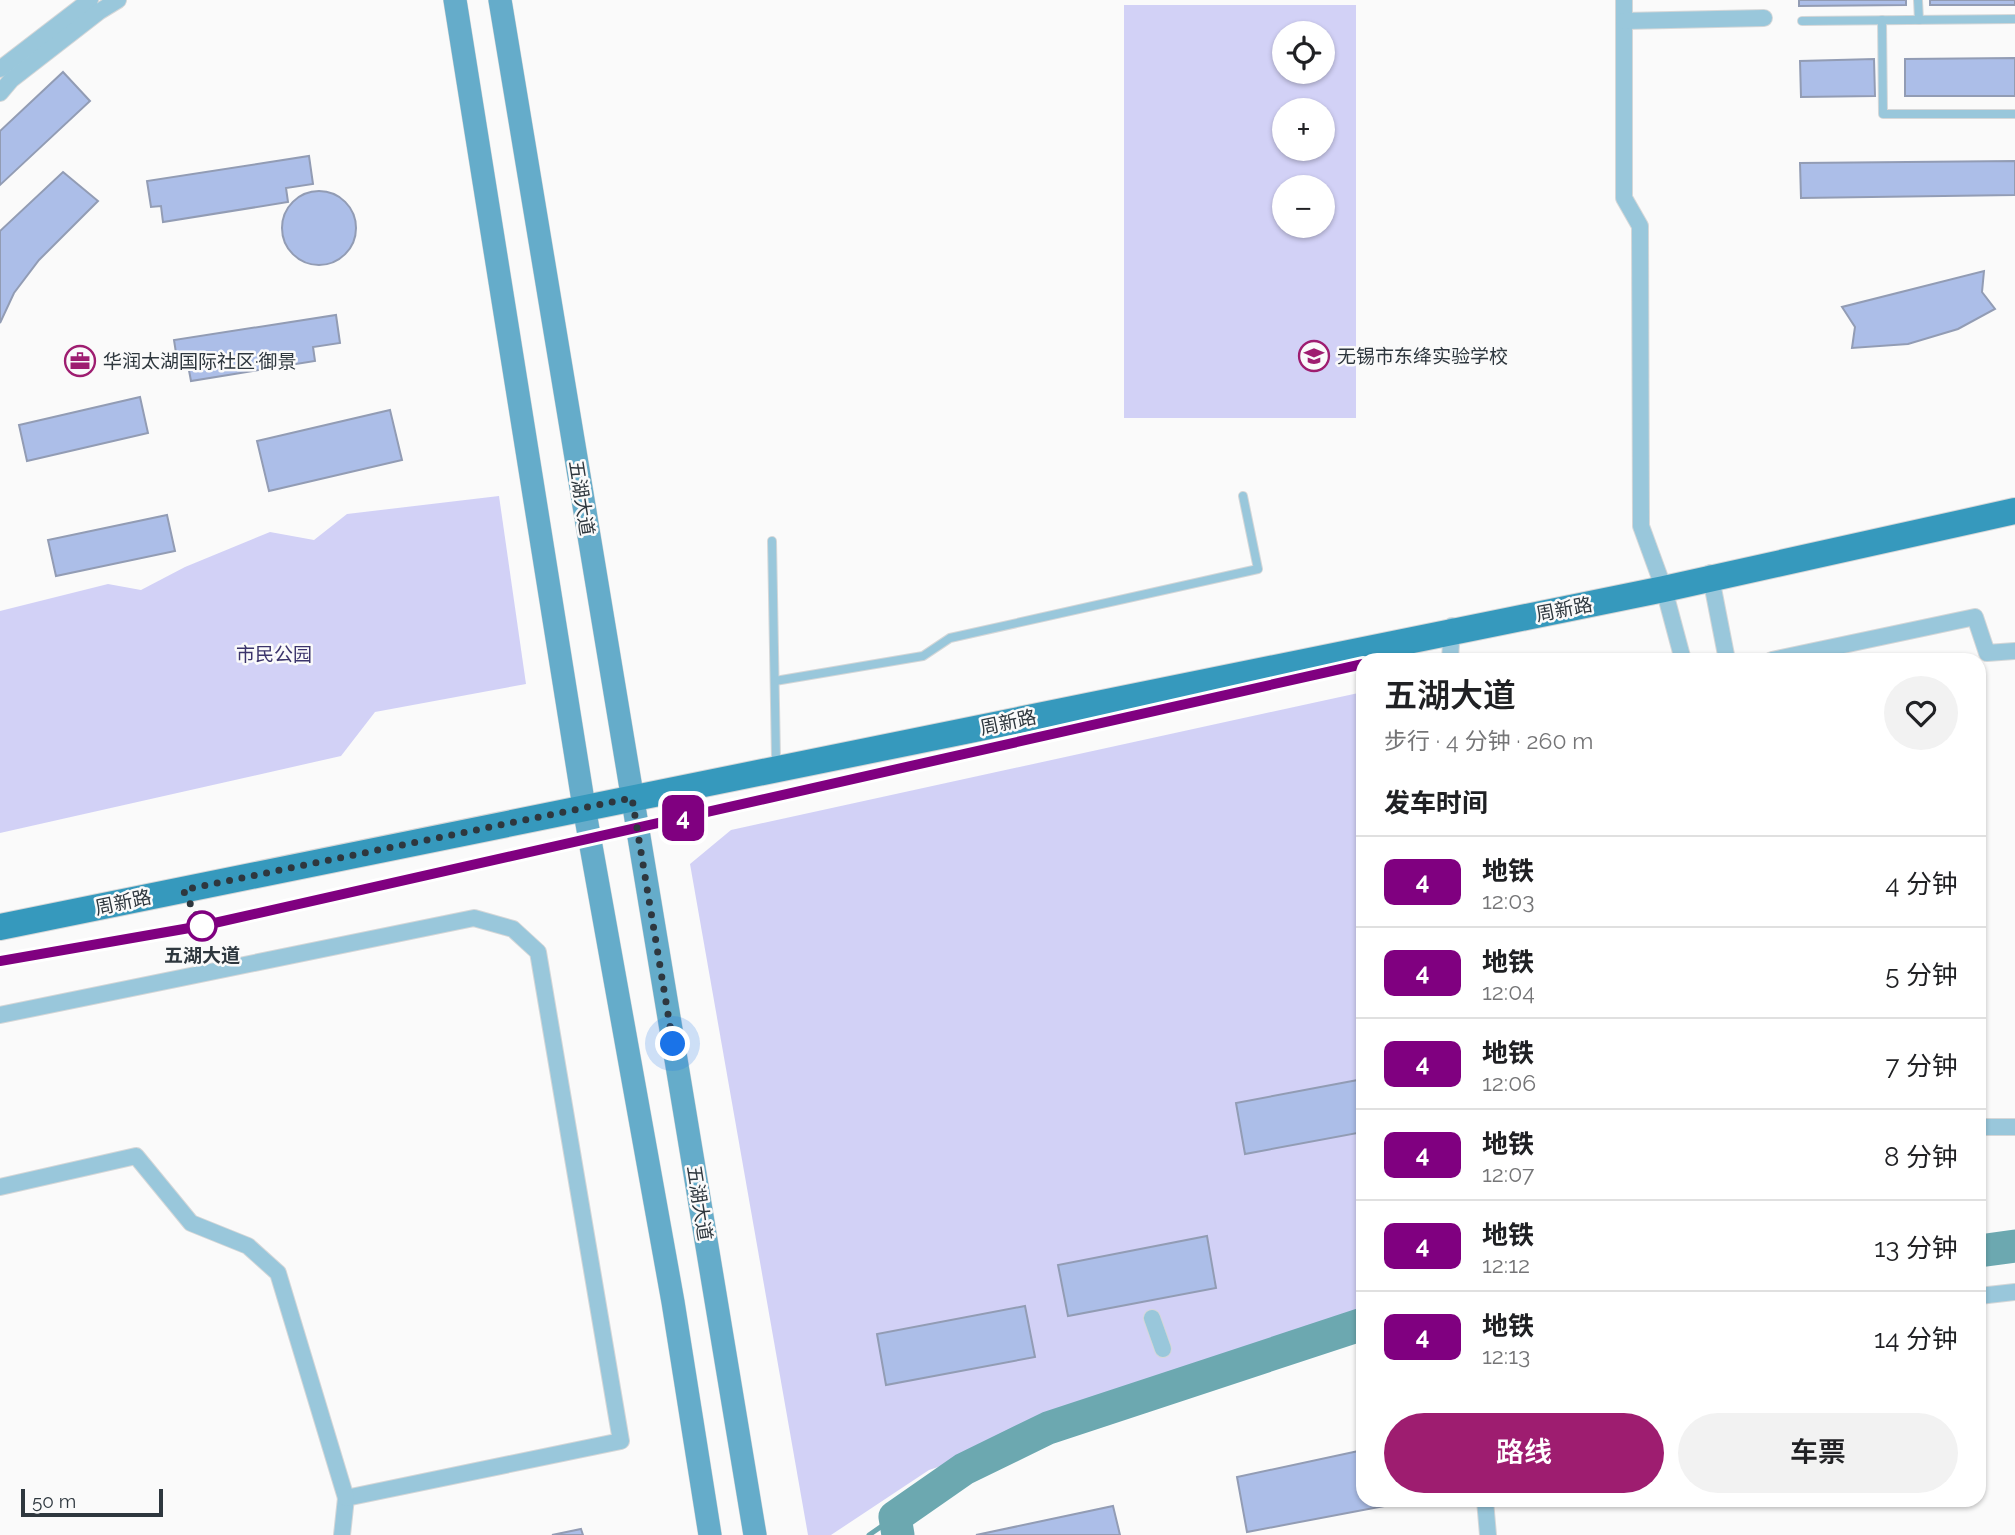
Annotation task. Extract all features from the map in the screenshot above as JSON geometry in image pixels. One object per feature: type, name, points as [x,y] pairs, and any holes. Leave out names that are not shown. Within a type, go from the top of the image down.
[{"type":"main road","points":[[455,0],[583,802],[673,1302],[710,1535]]},
{"type":"main road","name":"五湖大道","points":[[500,0],[755,1535]]},
{"type":"main road","name":"周新路","points":[[1710,573],[2015,500]]},
{"type":"main road","name":"周新路","points":[[0,915],[631,793],[2015,511]]},
{"type":"main road","name":"周新路","points":[[631,793],[776,759],[1452,626]]},
{"type":"main road","name":"周新路","points":[[0,927],[583,802]]},
{"type":"street","points":[[0,69],[90,0]]},
{"type":"street","points":[[0,93],[21,72],[118,0]]},
{"type":"street","points":[[1624,0],[1624,198],[1640,226],[1641,526],[1662,583],[1681,653]]},
{"type":"street","points":[[1624,21],[1764,18]]},
{"type":"street","points":[[1710,573],[1726,653]]},
{"type":"street","points":[[1805,653],[1975,617],[1987,653],[2015,651]]},
{"type":"street","points":[[1450,653],[1452,626]]},
{"type":"street","points":[[0,1015],[474,918],[513,929],[538,952],[621,1441],[346,1498]]},
{"type":"street","points":[[1986,1127],[2015,1127]]},
{"type":"street","points":[[0,1187],[136,1156],[191,1223],[248,1246],[278,1273],[346,1498],[342,1535]]},
{"type":"street","points":[[1986,1295],[2015,1292]]},
{"type":"street","points":[[1152,1318],[1163,1349]]},
{"type":"street","points":[[1486,1507],[1488,1535]]},
{"type":"lane","points":[[1919,0],[1919,20]]},
{"type":"lane","points":[[1802,21],[2015,19]]},
{"type":"lane","points":[[1882,20],[1883,114],[2015,114]]},
{"type":"lane","points":[[775,681],[923,656],[950,638],[1258,569],[1243,496]]},
{"type":"lane","points":[[772,541],[776,759]]},
{"type":"green space","points":[[1124,5],[1356,5],[1356,418],[1124,418]]},
{"type":"green space","name":"市民公园","points":[[499,496],[526,684],[375,712],[341,756],[0,833],[0,611],[108,584],[141,590],[185,567],[270,532],[314,540],[347,514]]},
{"type":"green space","points":[[1356,694],[1356,1327],[929,1470],[831,1535],[808,1535],[690,864],[731,830]]},
{"type":"building","points":[[1799,0],[1906,0],[1906,5],[1799,6]]},
{"type":"building","points":[[1930,0],[2015,0],[2015,5],[1930,5]]},
{"type":"building","points":[[2015,58],[2015,96],[1905,96],[1905,59]]},
{"type":"building","points":[[1874,59],[1875,96],[1801,97],[1800,61]]},
{"type":"building","points":[[63,72],[90,101],[0,185],[0,131]]},
{"type":"building","points":[[309,156],[313,184],[286,188],[288,202],[163,222],[161,206],[151,207],[147,181]]},
{"type":"building","points":[[2015,161],[2015,195],[1801,198],[1800,163]]},
{"type":"building","points":[[63,172],[98,201],[39,260],[14,293],[0,323],[0,231]]},
{"type":"building","points":[[319,191],[333,194],[345,202],[353,214],[356,228],[353,242],[345,254],[333,262],[319,265],[305,262],[293,254],[285,242],[282,228],[285,214],[293,202],[305,194]]},
{"type":"building","points":[[1984,271],[1982,292],[1995,309],[1958,329],[1908,344],[1852,348],[1855,327],[1842,307]]},
{"type":"building","points":[[336,315],[340,343],[313,347],[315,361],[191,381],[188,365],[178,366],[174,340]]},
{"type":"building","points":[[140,397],[148,433],[27,461],[19,425]]},
{"type":"building","points":[[390,410],[402,460],[269,491],[257,441]]},
{"type":"building","points":[[167,515],[175,551],[56,576],[48,540]]},
{"type":"building","points":[[1356,1080],[1356,1133],[1245,1154],[1236,1103]]},
{"type":"building","points":[[1207,1236],[1216,1288],[1068,1316],[1058,1265]]},
{"type":"building","points":[[1025,1306],[1035,1357],[886,1385],[877,1334]]},
{"type":"building","points":[[1356,1452],[1356,1507],[1379,1507],[1247,1532],[1237,1477]]},
{"type":"building","points":[[1113,1506],[1120,1535],[976,1535]]},
{"type":"building","points":[[581,1529],[583,1535],[552,1535]]},
{"type":"waterway","points":[[1986,1250],[2015,1246]]},
{"type":"waterway","points":[[898,1535],[895,1517],[964,1469],[1048,1428],[1356,1326]]},
{"type":"waterway","points":[[869,1535],[895,1517]]},
{"type":"metro line","name":"4","points":[[0,961],[201,926],[1356,666]]},
{"type":"place","name":"无锡市东绛实验学校","points":[[1314,356]]},
{"type":"place","name":"华润太湖国际社区·御景","points":[[80,361]]},
{"type":"place","name":"五湖大道","points":[[202,926]]},
{"type":"route","points":[[202,926],[183,890],[632,798],[673,1044]]}]
